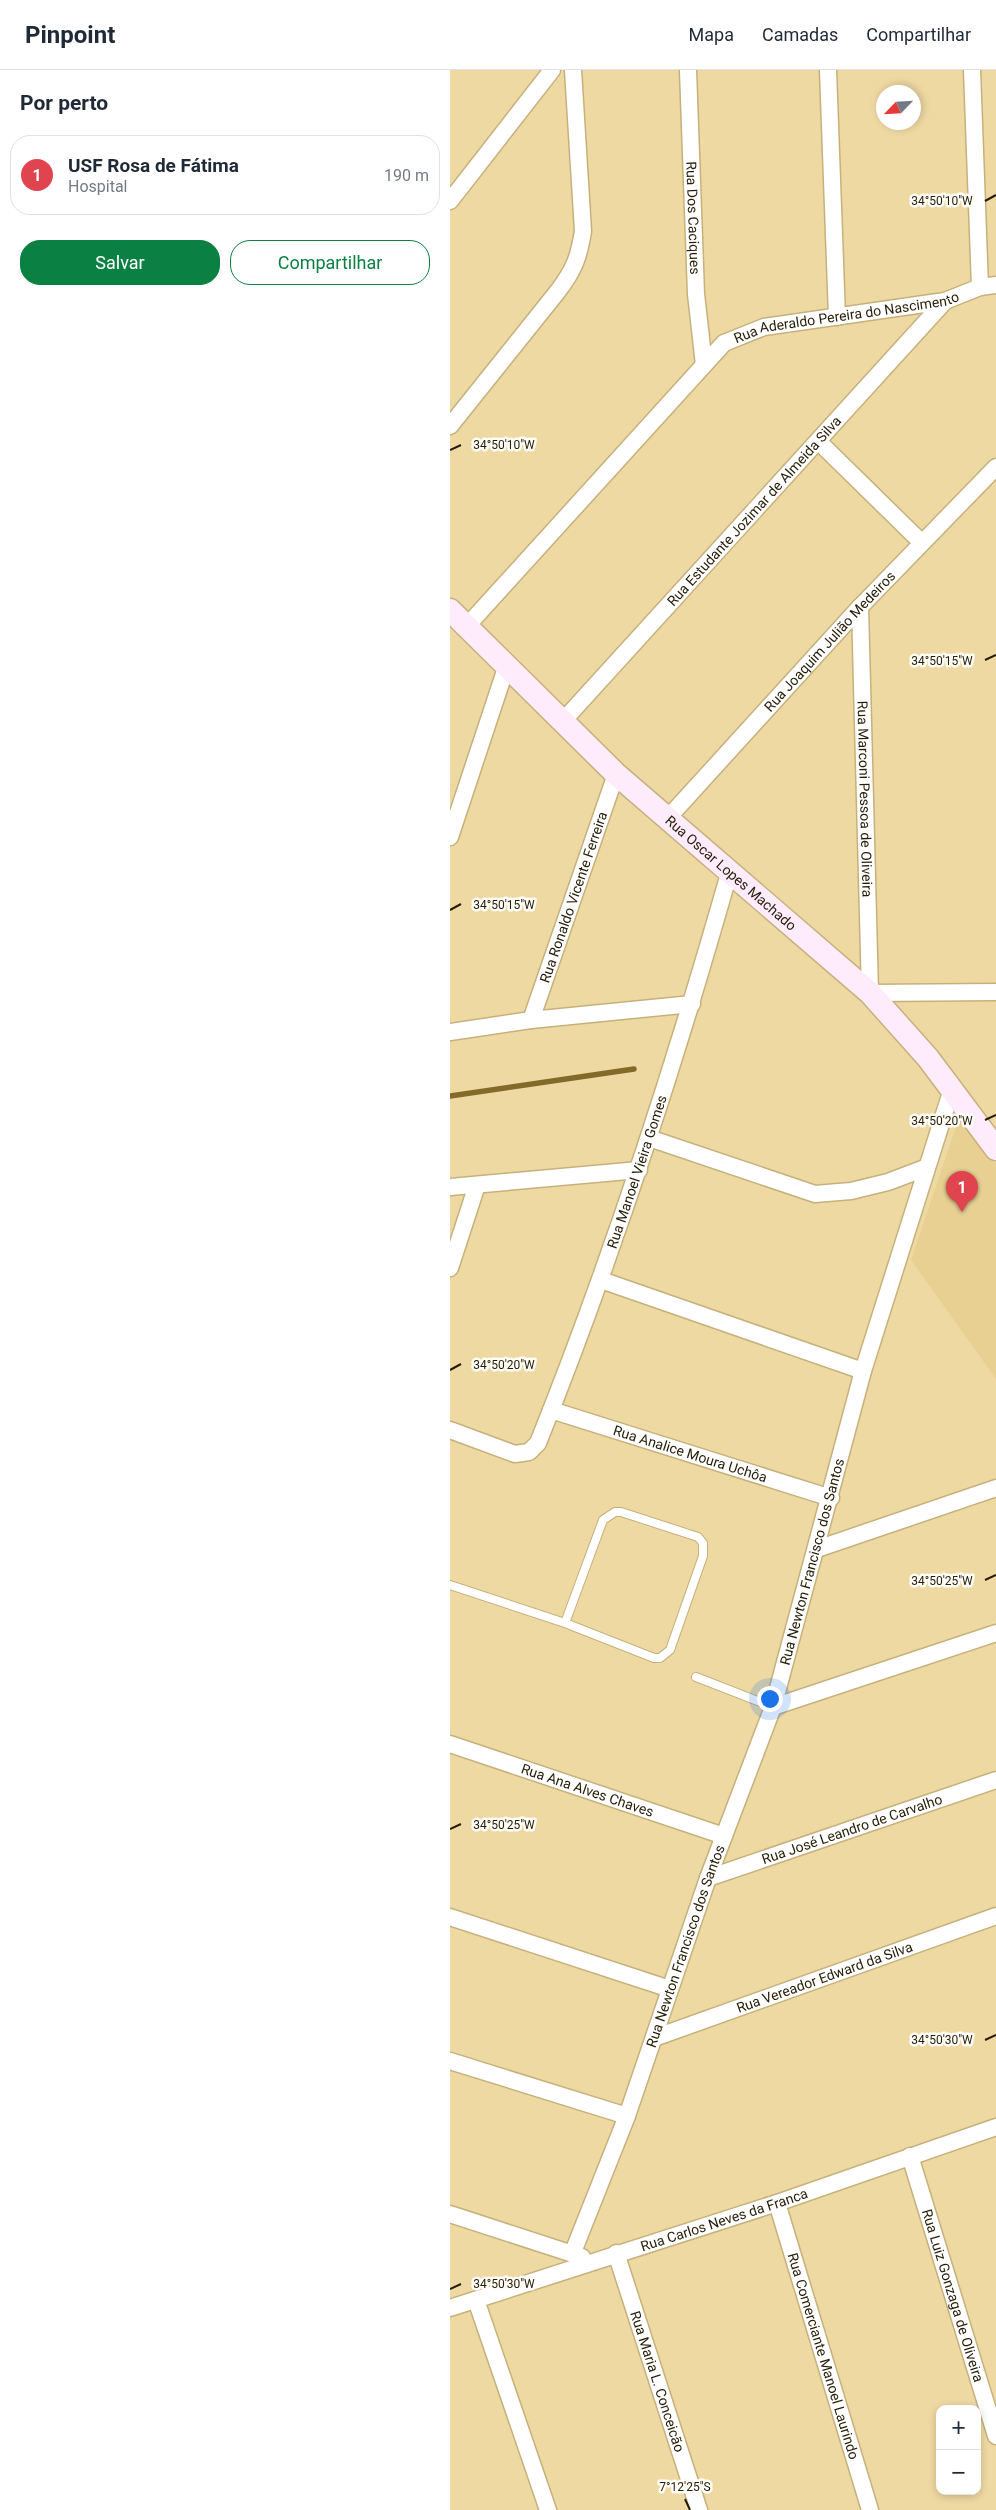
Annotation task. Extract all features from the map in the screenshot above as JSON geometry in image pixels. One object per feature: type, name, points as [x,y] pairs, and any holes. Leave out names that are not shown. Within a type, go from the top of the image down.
[{"type":"street","points":[[450,201],[552,70]]},
{"type":"street","points":[[450,426],[571,274],[579,256],[583,231],[573,70]]},
{"type":"street","name":"Rua Dos Caciques","points":[[688,70],[696,294],[704,365]]},
{"type":"street","points":[[828,70],[836,317]]},
{"type":"street","points":[[972,70],[988,286]]},
{"type":"street","name":"Rua Aderaldo Pereira do Nascimento","points":[[467,626],[724,343],[742,334],[764,327],[945,301],[988,286]]},
{"type":"street","name":"Rua Estudante Jozimar de Almeida Silva","points":[[563,721],[819,442],[945,301]]},
{"type":"street","points":[[819,442],[921,542]]},
{"type":"street","name":"Rua Joaquim Julião Medeiros","points":[[668,819],[860,607],[921,542],[996,467]]},
{"type":"street","name":"Rua Marconi Pessoa de Oliveira","points":[[860,607],[870,993]]},
{"type":"street","name":"Rua Oscar Lopes Machado","points":[[450,610],[506,668],[616,774],[730,870],[870,993],[896,1019],[952,1089],[996,1149]]},
{"type":"street","points":[[450,837],[506,668]]},
{"type":"street","name":"Rua Ronaldo Vicente Ferreira","points":[[531,1020],[616,774]]},
{"type":"street","name":"Rua Manoel Vieira Gomes","points":[[450,1430],[515,1454],[524,1454],[534,1448],[551,1410],[601,1280],[639,1170],[692,1004],[730,870]]},
{"type":"street","points":[[870,993],[996,992]]},
{"type":"street","points":[[450,1032],[531,1020],[692,1004]]},
{"type":"street","name":"Rua Newton Francisco dos Santos","points":[[572,2252],[627,2116],[708,1878],[774,1707],[863,1372],[925,1168],[952,1089]]},
{"type":"street","points":[[649,1138],[815,1194],[851,1192],[888,1182],[925,1168]]},
{"type":"street","points":[[450,1187],[639,1170]]},
{"type":"street","points":[[450,1268],[477,1185]]},
{"type":"street","points":[[601,1280],[863,1372]]},
{"type":"street","name":"Rua Analice Moura Uchôa","points":[[551,1410],[831,1498]]},
{"type":"street","points":[[817,1548],[996,1488]]},
{"type":"street","points":[[774,1707],[996,1633]]},
{"type":"street","name":"Rua Ana Alves Chaves","points":[[450,1744],[724,1836]]},
{"type":"street","name":"Rua José Leandro de Carvalho","points":[[708,1878],[996,1780]]},
{"type":"street","name":"Rua Vereador Edward da Silva","points":[[654,2038],[996,1916]]},
{"type":"street","points":[[450,1917],[670,1990]]},
{"type":"street","points":[[450,2061],[627,2116]]},
{"type":"street","name":"Rua Carlos Neves da Franca","points":[[450,2308],[616,2253],[777,2203],[996,2127]]},
{"type":"street","name":"Rua Luiz Gonzaga de Oliveira","points":[[910,2156],[996,2436]]},
{"type":"street","name":"Rua Comerciante Manoel Laurindo","points":[[777,2203],[870,2510]]},
{"type":"street","points":[[450,2214],[572,2252],[594,2261]]},
{"type":"street","name":"Rua Maria L. Conceicão","points":[[616,2253],[699,2510]]},
{"type":"street","points":[[476,2300],[548,2510]]},
{"type":"lane","points":[[450,1585],[565,1623],[654,1658],[660,1658],[670,1650],[704,1556],[703,1543],[698,1537],[621,1512],[609,1515],[603,1520],[565,1623]]},
{"type":"lane","points":[[696,1677],[774,1707]]},
{"type":"shaded area","points":[[960,1115],[996,1164],[996,1379],[911,1260]]},
{"type":"waterway","points":[[450,1096],[634,1069]]},
{"type":"place","name":"USF Rosa de Fátima","points":[[962,1212]]}]
